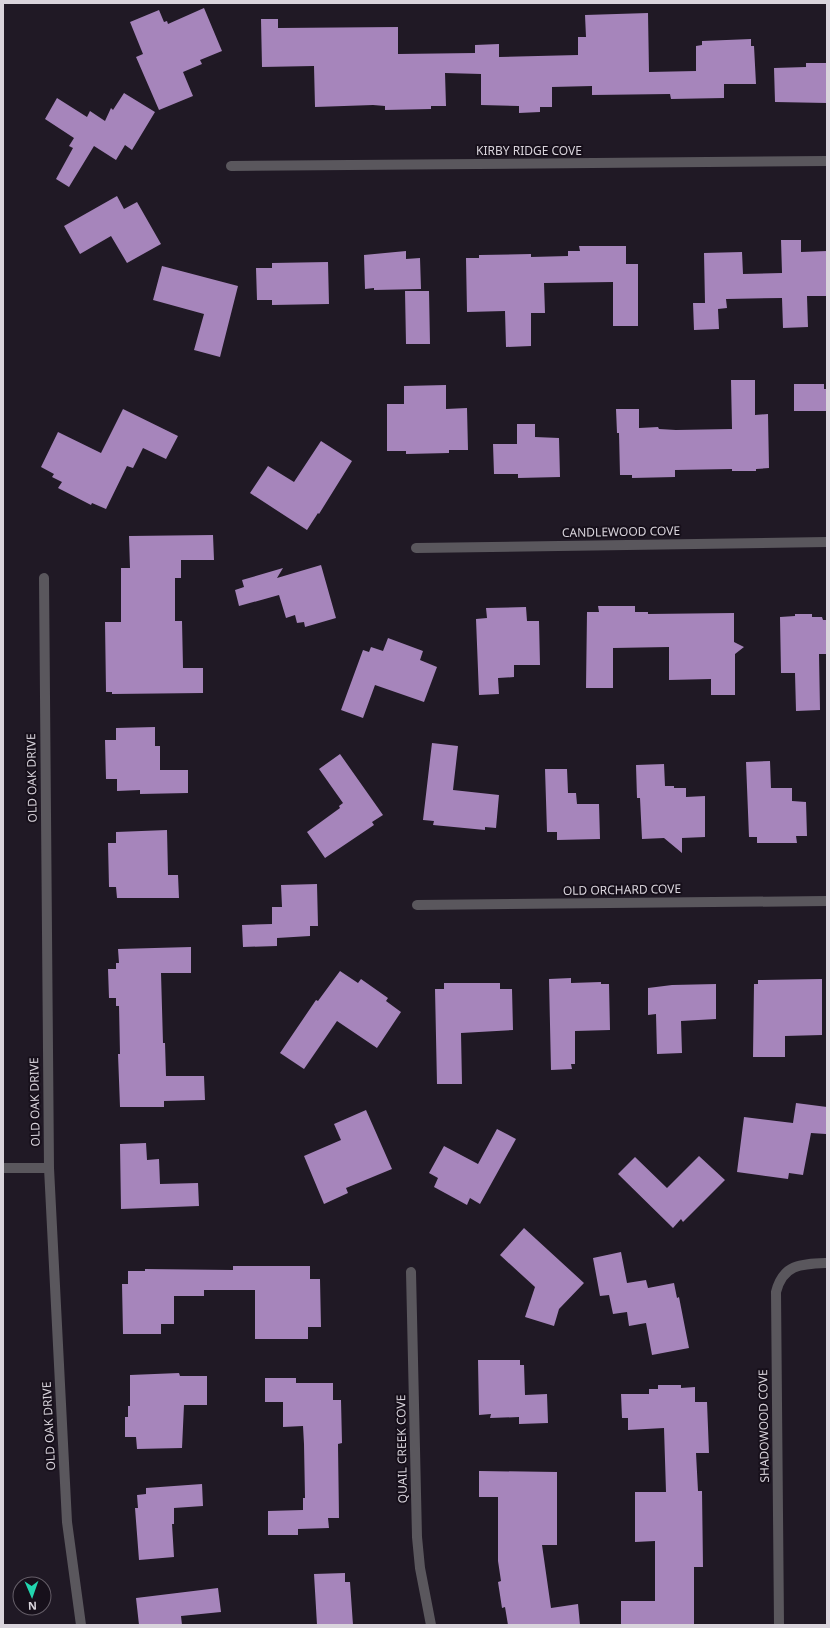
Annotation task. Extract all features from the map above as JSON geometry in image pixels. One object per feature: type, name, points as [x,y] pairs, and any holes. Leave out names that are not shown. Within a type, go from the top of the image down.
[{"type":"street","name":"KIRBY RIDGE COVE","points":[[231,166],[827,161]]},
{"type":"street","name":"CANDLEWOOD COVE","points":[[416,548],[827,542]]},
{"type":"street","name":"OLD OAK DRIVE","points":[[44,578],[49,1168],[67,1522],[81,1625]]},
{"type":"street","name":"OLD ORCHARD COVE","points":[[417,905],[827,901]]},
{"type":"street","points":[[3,1168],[49,1168]]},
{"type":"street","name":"SHADOWOOD COVE","points":[[779,1625],[776,1292],[779,1280],[786,1271],[808,1264],[827,1263]]},
{"type":"street","name":"QUAIL CREEK COVE","points":[[411,1272],[417,1537],[420,1568],[431,1625]]},
{"type":"building","points":[[204,8],[222,51],[200,60],[202,64],[183,72],[193,96],[159,110],[136,57],[143,54],[130,22],[159,10],[164,22],[167,21],[168,24]]},
{"type":"building","points":[[648,13],[649,72],[696,71],[696,46],[702,45],[702,41],[751,39],[751,46],[754,46],[756,84],[724,84],[724,98],[671,99],[670,94],[592,95],[592,86],[552,87],[552,107],[540,107],[540,112],[519,113],[519,106],[481,105],[481,74],[445,73],[446,106],[431,106],[431,109],[385,110],[385,106],[373,105],[315,107],[314,66],[262,67],[261,19],[278,19],[278,28],[398,27],[398,54],[475,53],[475,45],[499,44],[499,57],[578,55],[578,37],[586,37],[585,15]]},
{"type":"building","points":[[806,63],[827,63],[827,103],[775,102],[774,68],[806,67]]},
{"type":"building","points":[[124,93],[155,112],[132,150],[125,145],[116,160],[94,146],[69,187],[56,179],[73,148],[69,146],[74,138],[45,119],[57,98],[87,117],[90,111],[105,121],[111,108],[113,110]]},
{"type":"building","points":[[117,196],[124,209],[137,202],[161,244],[127,263],[111,236],[80,254],[64,226]]},
{"type":"building","points":[[781,240],[801,240],[801,252],[827,251],[826,296],[807,296],[808,327],[783,328],[782,298],[726,299],[727,308],[718,309],[719,329],[694,330],[693,303],[705,303],[704,253],[742,252],[743,274],[782,273]]},
{"type":"building","points":[[579,246],[626,246],[626,264],[638,264],[638,326],[613,326],[613,282],[544,283],[545,313],[531,313],[531,346],[506,347],[505,311],[467,312],[466,258],[479,258],[479,255],[531,254],[531,257],[568,256],[568,251],[580,251]]},
{"type":"building","points":[[406,251],[406,259],[420,258],[421,289],[365,289],[364,255]]},
{"type":"building","points":[[328,262],[329,304],[272,305],[272,300],[257,300],[256,268],[272,268],[272,263]]},
{"type":"building","points":[[162,266],[238,286],[220,357],[194,350],[204,314],[153,300]]},
{"type":"building","points":[[405,291],[429,291],[430,344],[406,344]]},
{"type":"building","points":[[731,380],[755,380],[755,415],[768,414],[769,468],[756,469],[756,471],[732,471],[732,469],[675,470],[675,477],[632,478],[632,475],[620,475],[619,433],[617,433],[616,409],[639,409],[639,428],[658,427],[659,429],[676,430],[732,429]]},
{"type":"building","points":[[794,384],[824,384],[824,389],[827,389],[827,411],[794,411]]},
{"type":"building","points":[[446,385],[446,409],[467,408],[468,450],[449,450],[449,453],[406,454],[406,451],[387,451],[387,404],[404,404],[404,386]]},
{"type":"building","points":[[123,409],[178,436],[166,459],[143,448],[133,468],[127,466],[106,509],[92,503],[91,505],[58,488],[62,482],[52,477],[54,474],[41,467],[58,432],[101,453]]},
{"type":"building","points":[[517,424],[535,424],[535,437],[559,438],[560,477],[518,478],[518,474],[494,474],[493,444],[517,444]]},
{"type":"building","points":[[321,441],[352,461],[319,514],[318,513],[307,530],[250,493],[268,466],[294,482]]},
{"type":"building","points":[[213,535],[214,560],[181,560],[181,578],[175,578],[175,621],[182,621],[183,668],[203,668],[203,693],[112,694],[112,692],[106,692],[105,622],[121,622],[121,568],[130,568],[129,536]]},
{"type":"building","points":[[321,565],[336,618],[305,627],[304,622],[297,623],[295,615],[286,618],[279,595],[239,606],[235,590],[244,587],[242,580],[283,568],[277,578]]},
{"type":"building","points":[[598,606],[635,606],[635,612],[648,612],[648,614],[734,613],[734,642],[744,647],[735,654],[735,695],[711,695],[711,679],[669,680],[669,647],[613,648],[613,688],[586,688],[587,612],[599,612]]},
{"type":"building","points":[[526,607],[527,621],[539,621],[540,665],[514,665],[514,677],[498,678],[499,694],[479,695],[476,619],[487,618],[486,608]]},
{"type":"building","points":[[795,614],[812,614],[812,617],[822,617],[823,620],[827,620],[827,654],[819,654],[820,710],[796,711],[795,673],[781,673],[780,617],[795,616]]},
{"type":"building","points":[[388,638],[423,651],[420,660],[437,667],[424,702],[375,685],[363,718],[341,710],[363,650],[369,652],[371,647],[383,651]]},
{"type":"building","points":[[155,727],[155,746],[160,746],[160,770],[188,770],[188,793],[140,794],[140,790],[117,791],[117,779],[106,779],[105,740],[116,740],[116,728]]},
{"type":"building","points":[[432,743],[458,746],[453,790],[499,795],[496,828],[485,827],[485,830],[433,825],[434,821],[423,820]]},
{"type":"building","points":[[340,754],[383,815],[372,822],[374,825],[325,858],[307,832],[340,808],[339,806],[343,803],[319,769]]},
{"type":"building","points":[[770,761],[771,788],[792,788],[792,801],[806,802],[807,836],[796,836],[797,843],[757,843],[757,837],[749,837],[746,762]]},
{"type":"building","points":[[664,764],[665,786],[686,788],[686,797],[705,796],[705,837],[682,838],[682,853],[664,838],[642,839],[640,798],[637,798],[636,765]]},
{"type":"building","points":[[545,769],[567,769],[568,793],[576,793],[577,804],[599,804],[600,839],[557,840],[557,832],[547,832]]},
{"type":"building","points":[[167,830],[168,875],[178,875],[179,898],[117,898],[116,887],[109,887],[108,843],[116,843],[116,832]]},
{"type":"building","points":[[317,884],[318,926],[310,926],[310,936],[277,938],[277,946],[243,947],[242,925],[272,924],[272,907],[282,907],[281,885]]},
{"type":"building","points":[[191,947],[191,973],[161,973],[163,1043],[165,1043],[166,1076],[204,1076],[205,1100],[164,1101],[164,1107],[120,1107],[118,1054],[120,1054],[119,1006],[116,1006],[116,998],[109,998],[108,969],[116,969],[116,963],[119,963],[118,949]]},
{"type":"building","points":[[340,971],[358,983],[361,979],[388,998],[386,1001],[401,1012],[377,1048],[337,1021],[304,1069],[280,1053],[316,1000],[318,1001]]},
{"type":"building","points":[[571,978],[571,983],[601,982],[601,984],[609,984],[610,1030],[575,1031],[575,1064],[571,1064],[572,1069],[551,1070],[549,979]]},
{"type":"building","points":[[822,979],[822,1035],[785,1036],[785,1057],[753,1057],[754,984],[758,984],[758,980]]},
{"type":"building","points":[[444,983],[500,983],[500,989],[512,989],[513,1030],[461,1033],[462,1084],[437,1084],[435,989],[444,989]]},
{"type":"building","points":[[716,984],[716,1019],[681,1021],[682,1053],[657,1054],[656,1014],[648,1015],[648,988],[672,985]]},
{"type":"building","points":[[796,1103],[827,1107],[826,1134],[811,1133],[803,1175],[789,1173],[788,1179],[737,1172],[744,1117],[793,1123]]},
{"type":"building","points":[[366,1110],[392,1169],[346,1188],[348,1193],[324,1204],[304,1156],[341,1140],[334,1124]]},
{"type":"building","points":[[497,1129],[516,1139],[480,1204],[470,1198],[467,1205],[434,1187],[438,1178],[429,1173],[444,1146],[478,1164]]},
{"type":"building","points":[[146,1143],[147,1160],[159,1159],[160,1184],[198,1183],[199,1206],[121,1209],[120,1144]]},
{"type":"building","points":[[699,1156],[725,1180],[683,1222],[681,1219],[673,1228],[618,1174],[635,1157],[667,1188]]},
{"type":"building","points":[[524,1228],[584,1283],[559,1309],[554,1326],[525,1317],[535,1287],[500,1255]]},
{"type":"building","points":[[621,1252],[627,1283],[646,1280],[648,1288],[674,1283],[677,1298],[679,1297],[689,1348],[652,1355],[646,1323],[629,1326],[627,1312],[613,1314],[609,1295],[600,1296],[593,1258]]},
{"type":"building","points":[[233,1266],[310,1266],[310,1279],[320,1279],[321,1327],[308,1327],[308,1339],[255,1339],[255,1290],[204,1290],[204,1296],[174,1296],[174,1324],[161,1324],[161,1334],[123,1334],[122,1284],[128,1284],[128,1271],[145,1271],[145,1269],[233,1270]]},
{"type":"building","points":[[478,1360],[520,1360],[520,1365],[524,1365],[525,1395],[547,1394],[548,1423],[519,1424],[519,1417],[490,1418],[491,1414],[479,1415]]},
{"type":"building","points":[[179,1373],[180,1376],[207,1376],[207,1405],[184,1405],[182,1448],[137,1449],[136,1437],[125,1437],[125,1417],[128,1417],[128,1406],[130,1406],[130,1375]]},
{"type":"building","points":[[265,1378],[296,1378],[296,1383],[333,1383],[333,1400],[341,1400],[342,1443],[338,1444],[339,1518],[328,1518],[329,1528],[298,1529],[298,1535],[268,1535],[268,1511],[303,1510],[303,1498],[305,1498],[304,1444],[303,1426],[283,1427],[283,1402],[265,1402]]},
{"type":"building","points":[[658,1385],[681,1385],[681,1388],[695,1387],[695,1402],[707,1402],[709,1453],[696,1453],[698,1491],[702,1491],[703,1567],[694,1567],[694,1625],[621,1625],[621,1601],[655,1601],[655,1541],[635,1542],[635,1492],[666,1492],[664,1428],[628,1430],[628,1418],[622,1418],[621,1394],[649,1394],[649,1389],[658,1389]]},
{"type":"building","points":[[479,1471],[557,1472],[557,1545],[542,1545],[551,1608],[578,1604],[580,1625],[508,1625],[505,1607],[502,1608],[498,1582],[501,1581],[498,1561],[498,1497],[479,1497]]},
{"type":"building","points":[[202,1484],[203,1506],[174,1508],[174,1524],[172,1524],[174,1557],[139,1560],[135,1508],[138,1508],[137,1495],[146,1494],[146,1488]]},
{"type":"building","points":[[345,1573],[345,1582],[350,1582],[353,1625],[317,1625],[314,1574]]},
{"type":"building","points":[[218,1588],[221,1612],[181,1616],[182,1625],[139,1625],[136,1598]]}]
